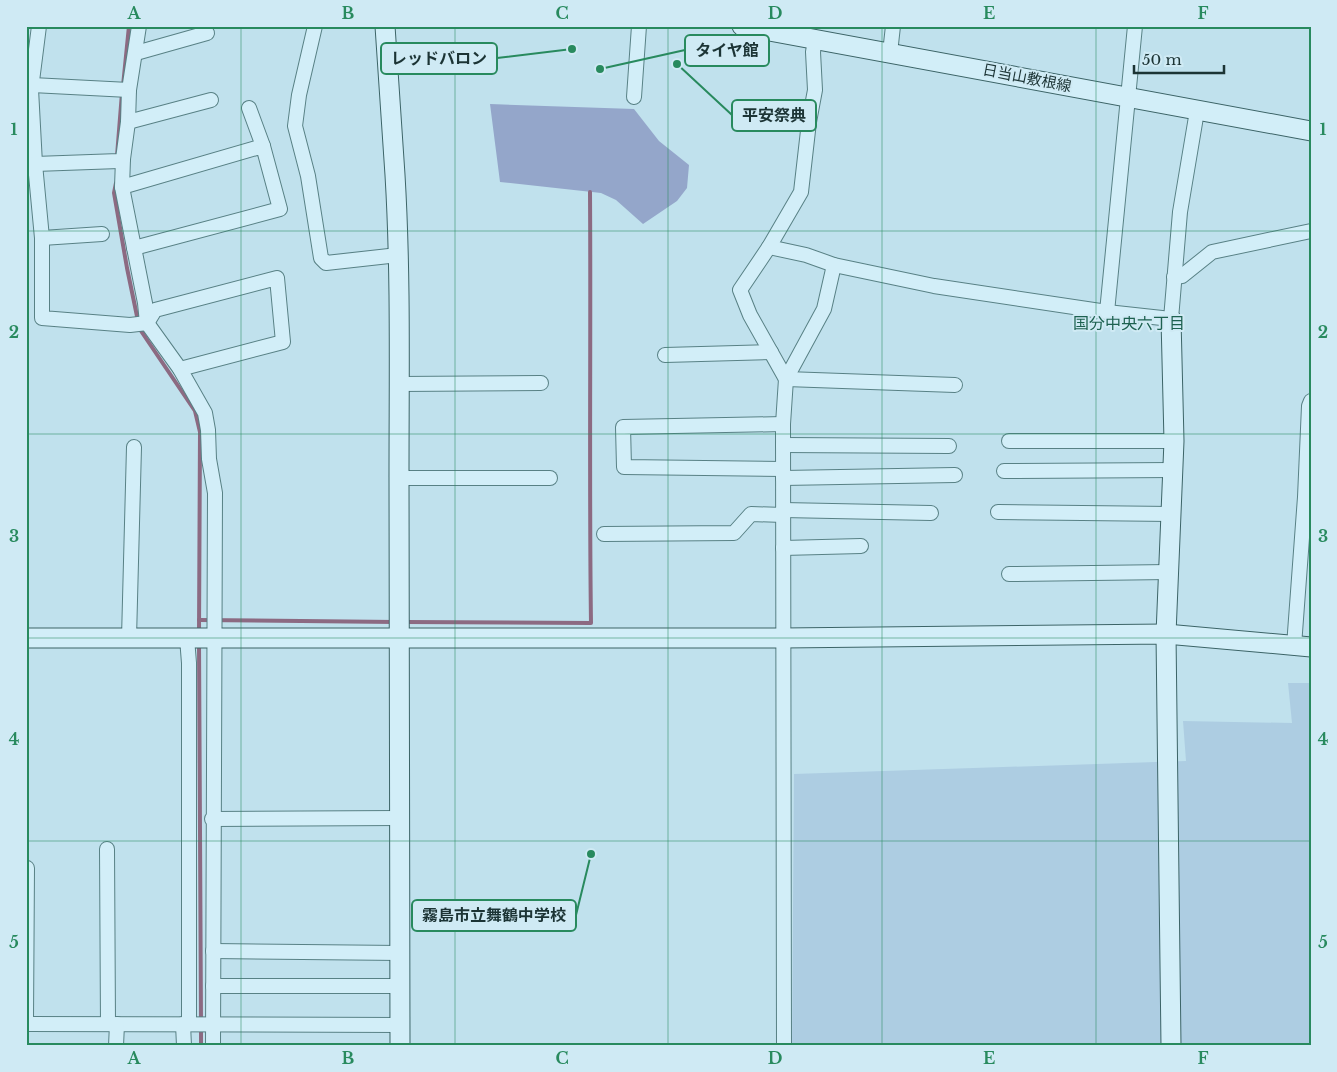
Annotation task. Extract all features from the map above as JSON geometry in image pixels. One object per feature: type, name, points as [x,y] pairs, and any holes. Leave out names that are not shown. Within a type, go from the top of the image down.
[{"type":"street","points":[[39,26],[30,88],[42,238],[42,318],[140,324],[180,368],[205,413],[208,430],[209,459],[215,493],[200,639],[212,819],[213,986],[211,1024],[213,1046]]},
{"type":"street","points":[[139,26],[136,53],[123,90],[128,122],[117,160],[145,303],[140,324]]},
{"type":"street","points":[[315,26],[299,95],[295,126],[308,176],[321,258],[326,262],[398,255]]},
{"type":"street","points":[[384,26],[395,176],[398,255],[400,1046]]},
{"type":"street","points":[[634,96],[639,26]]},
{"type":"street","name":"日当山敷根線","points":[[742,26],[762,28],[1311,131]]},
{"type":"street","points":[[890,53],[893,26]]},
{"type":"street","points":[[1107,312],[1135,26]]},
{"type":"street","points":[[136,53],[207,34]]},
{"type":"street","points":[[786,379],[750,315],[740,290],[769,247],[801,192],[809,122],[816,90],[813,52],[815,39]]},
{"type":"street","points":[[30,88],[123,90]]},
{"type":"street","points":[[128,122],[211,100]]},
{"type":"street","points":[[134,248],[280,209],[263,146],[249,108]]},
{"type":"street","points":[[1171,1046],[1166,634],[1174,441],[1171,319],[1180,212],[1197,111]]},
{"type":"street","points":[[122,186],[263,146]]},
{"type":"street","points":[[35,164],[117,160]]},
{"type":"street","points":[[1174,277],[1182,276],[1212,252],[1311,231]]},
{"type":"street","points":[[42,238],[102,234]]},
{"type":"street","points":[[769,247],[806,255],[834,265],[934,286],[1107,312],[1171,319]]},
{"type":"street","points":[[784,1046],[783,424],[786,379],[824,309],[834,265]]},
{"type":"street","points":[[140,324],[155,310],[277,278],[283,342],[180,368]]},
{"type":"street","points":[[665,355],[771,352]]},
{"type":"street","points":[[786,379],[955,385]]},
{"type":"street","points":[[399,384],[541,384]]},
{"type":"street","points":[[26,638],[783,638],[1166,634],[1303,647],[1309,406],[1311,401]]},
{"type":"street","points":[[783,424],[623,427],[624,467],[783,473],[955,475]]},
{"type":"street","points":[[1009,441],[1174,441]]},
{"type":"street","points":[[784,445],[949,446]]},
{"type":"street","points":[[129,638],[134,447]]},
{"type":"street","points":[[1004,471],[1173,470]]},
{"type":"street","points":[[400,478],[550,478]]},
{"type":"street","points":[[998,512],[1171,514]]},
{"type":"street","points":[[604,534],[734,533],[751,514],[930,513]]},
{"type":"street","points":[[783,548],[861,546]]},
{"type":"street","points":[[1009,574],[1168,572]]},
{"type":"street","points":[[184,1046],[188,1024],[189,664],[200,639]]},
{"type":"street","points":[[212,819],[398,818]]},
{"type":"street","points":[[107,850],[112,1024],[116,1046]]},
{"type":"street","points":[[26,1019],[27,868]]},
{"type":"street","points":[[213,951],[400,953]]},
{"type":"street","points":[[213,986],[401,986]]},
{"type":"street","points":[[26,1024],[400,1025]]},
{"type":"shaded area","points":[[490,104],[634,109],[659,141],[689,165],[687,188],[677,201],[643,224],[616,200],[601,193],[500,182]]},
{"type":"shaded area","points":[[1288,683],[1311,683],[1311,1046],[792,1046],[794,774],[1186,761],[1183,721],[1292,723]]},
{"type":"waterway","points":[[123,86],[129,26]]},
{"type":"waterway","points":[[117,156],[122,93]]},
{"type":"waterway","points":[[116,183],[114,193],[138,321]]},
{"type":"waterway","points":[[404,622],[591,623],[590,192]]},
{"type":"waterway","points":[[139,328],[195,411],[200,432],[199,633]]},
{"type":"waterway","points":[[199,620],[395,622]]},
{"type":"waterway","points":[[199,643],[201,1021]]},
{"type":"waterway","points":[[201,1028],[201,1046]]},
{"type":"place","name":"レッドバロン","points":[[572,49]]},
{"type":"place","name":"平安祭典","points":[[677,64]]},
{"type":"place","name":"タイヤ館","points":[[600,69]]},
{"type":"place","name":"霧島市立舞鶴中学校","points":[[591,854]]},
{"type":"district","name":"国分中央六丁目","points":[[1129,323]]}]
